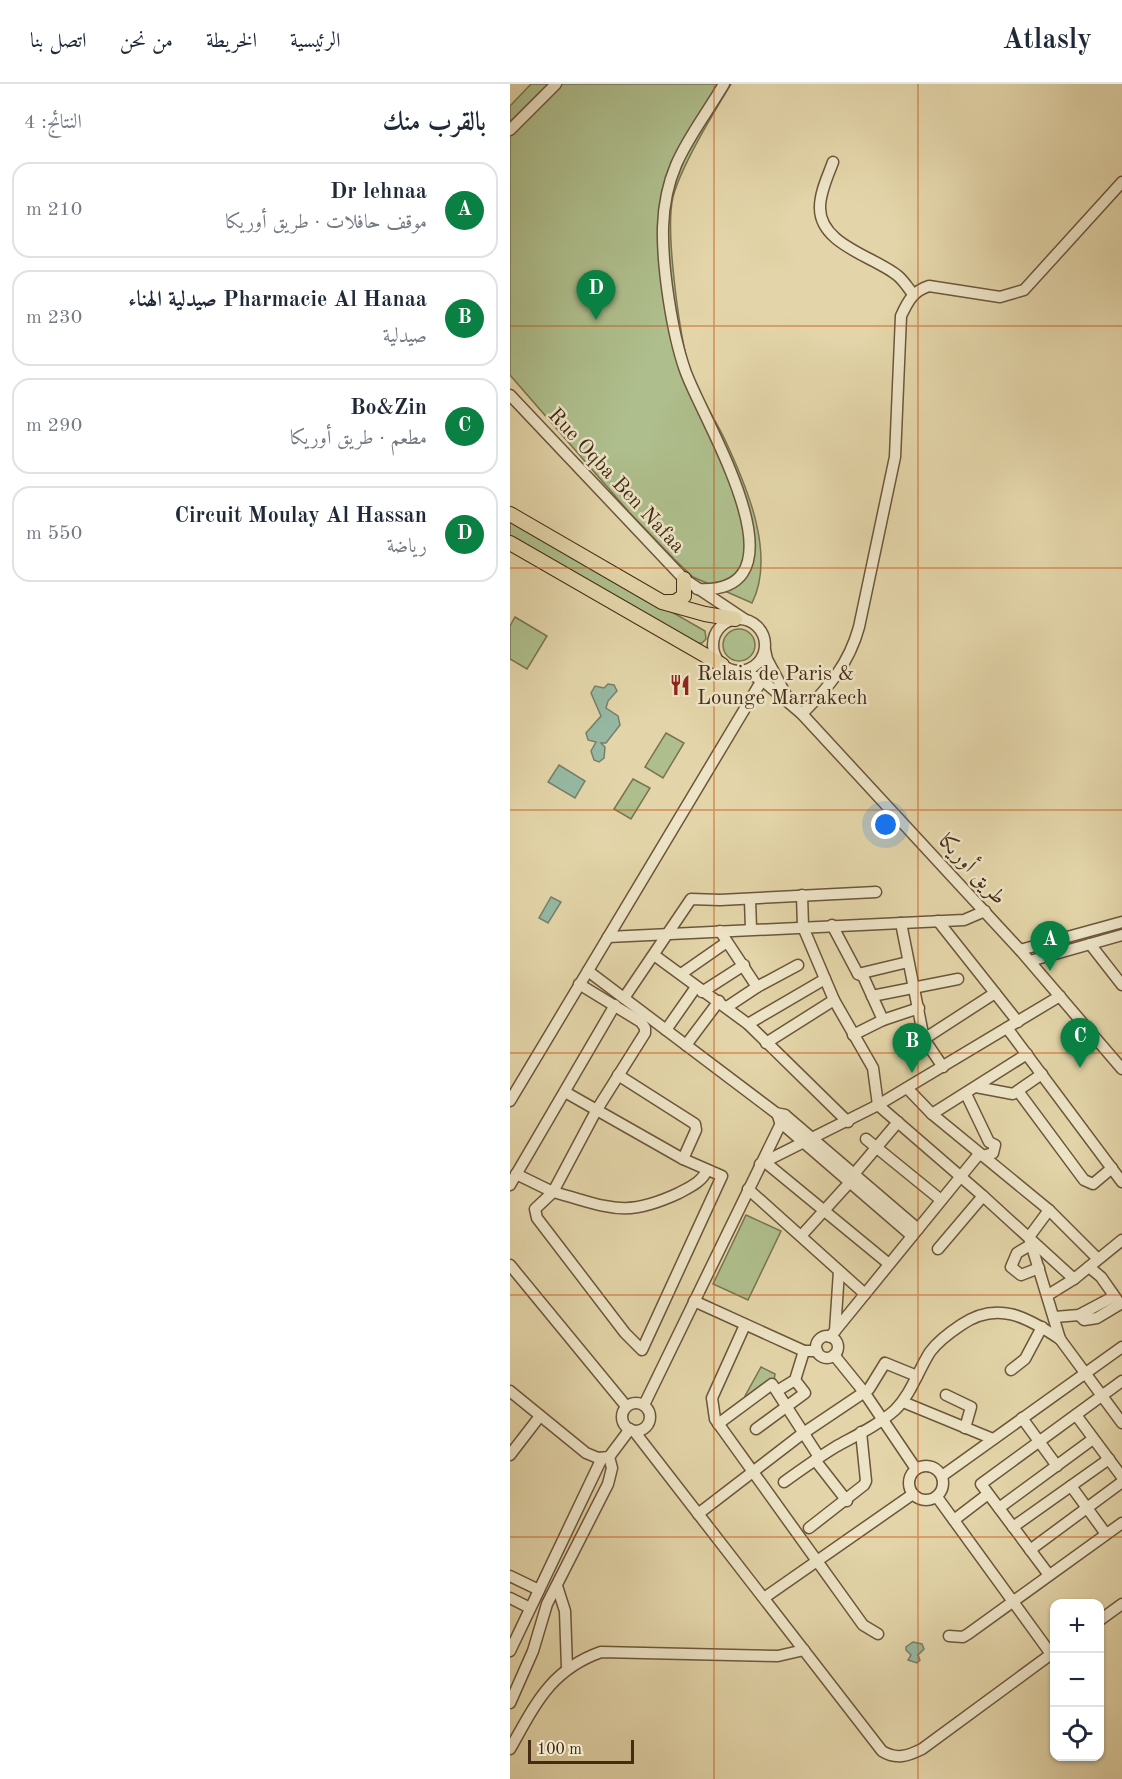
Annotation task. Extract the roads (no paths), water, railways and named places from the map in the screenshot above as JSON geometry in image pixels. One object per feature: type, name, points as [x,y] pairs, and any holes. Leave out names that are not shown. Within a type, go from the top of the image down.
[{"type":"main road","points":[[510,514],[662,602],[710,616],[740,619]]},
{"type":"main road","points":[[510,543],[722,665]]},
{"type":"main road","points":[[662,602],[680,600],[686,591],[684,579]]},
{"type":"street","points":[[510,130],[556,84]]},
{"type":"street","points":[[697,590],[715,590],[732,583],[741,574],[748,561],[750,544],[748,524],[735,482],[692,392],[675,339],[663,228],[670,174],[691,134],[724,84]]},
{"type":"street","points":[[832,162],[819,209],[824,223],[834,236],[854,252],[897,275],[913,294]]},
{"type":"street","points":[[802,714],[841,670],[852,649],[859,627],[895,457],[901,316],[913,294],[929,286],[1000,297],[1024,290],[1122,182]]},
{"type":"street","name":"Rue Oqba Ben Nafaa","points":[[510,395],[684,579],[740,619]]},
{"type":"street","name":"Rue Oqba Ben Nafaa","points":[[697,590],[717,631]]},
{"type":"street","points":[[740,619],[760,629],[765,647],[757,663],[743,671],[722,665],[713,648],[717,631],[726,622],[740,619]]},
{"type":"street","name":"طريق أوريكا","points":[[765,647],[767,659],[789,701]]},
{"type":"street","name":"طريق أوريكا","points":[[743,671],[762,680],[802,714],[985,911],[1122,1069]]},
{"type":"street","points":[[510,1101],[762,680]]},
{"type":"street","points":[[510,1185],[620,1002],[691,899],[750,899],[876,892]]},
{"type":"street","points":[[802,895],[803,927],[834,1000],[873,1068],[878,1106],[961,1176],[1074,1279]]},
{"type":"street","points":[[750,899],[751,929]]},
{"type":"street","points":[[608,937],[968,919],[985,911]]},
{"type":"street","points":[[1020,950],[1118,923],[1122,915]]},
{"type":"street","points":[[938,921],[1018,1022]]},
{"type":"street","points":[[901,923],[924,1039],[943,1067]]},
{"type":"street","points":[[832,925],[858,974],[863,976],[883,1020]]},
{"type":"street","points":[[720,931],[757,987]]},
{"type":"street","points":[[1030,961],[1122,935]]},
{"type":"street","points":[[681,974],[727,942]]},
{"type":"street","points":[[1090,944],[1122,985]]},
{"type":"street","points":[[654,955],[748,1024],[848,1122]]},
{"type":"street","points":[[858,974],[908,962]]},
{"type":"street","points":[[666,1030],[699,989],[744,965]]},
{"type":"street","points":[[686,1045],[723,1004],[798,965]]},
{"type":"street","points":[[565,1092],[596,1111],[683,1159],[722,1177],[642,1350],[625,1333],[537,1218],[536,1205],[553,1192],[596,1111],[645,1030],[640,1022],[588,971]]},
{"type":"street","points":[[748,1024],[825,979]]},
{"type":"street","points":[[872,996],[958,979]]},
{"type":"street","points":[[579,984],[620,1002],[666,1030],[781,1117],[915,1232]]},
{"type":"street","points":[[924,1039],[995,993]]},
{"type":"street","points":[[762,1163],[878,1106],[1059,996]]},
{"type":"street","points":[[766,1043],[834,1000]]},
{"type":"street","points":[[853,1035],[883,1020],[919,1008]]},
{"type":"street","points":[[1007,1028],[1122,1182]]},
{"type":"street","points":[[932,1114],[1027,1054]]},
{"type":"street","points":[[976,1088],[1009,1094],[1018,1091],[1042,1074]]},
{"type":"street","points":[[618,1075],[695,1124],[696,1130],[683,1159]]},
{"type":"street","points":[[907,1088],[932,1114],[1049,1210],[1094,1263],[1112,1294],[1121,1304],[1092,1320],[1084,1320],[1079,1315]]},
{"type":"street","points":[[1018,1091],[1084,1180],[1093,1184],[1112,1168]]},
{"type":"street","points":[[817,1351],[819,1340],[833,1334],[961,1176],[981,1155],[993,1152],[995,1145],[989,1142],[966,1094]]},
{"type":"street","points":[[644,1405],[762,1163],[781,1117]]},
{"type":"street","points":[[801,1236],[898,1122]]},
{"type":"street","points":[[866,1139],[941,1200]]},
{"type":"street","points":[[762,1163],[889,1264]]},
{"type":"street","points":[[516,1174],[553,1192],[616,1209],[642,1209],[697,1183],[707,1170]]},
{"type":"street","points":[[748,1189],[865,1294]]},
{"type":"street","points":[[938,1249],[983,1196]]},
{"type":"street","points":[[1040,1268],[1021,1275],[1011,1267],[1017,1252],[1031,1240],[1049,1210]]},
{"type":"street","points":[[1031,1240],[1060,1339]]},
{"type":"street","points":[[1048,1295],[1074,1279],[1122,1240]]},
{"type":"street","points":[[510,1264],[626,1406]]},
{"type":"street","points":[[834,1355],[837,1345],[833,1334],[839,1270]]},
{"type":"street","points":[[1054,1317],[1079,1315],[1108,1301],[1113,1297],[1112,1294]]},
{"type":"street","points":[[694,1301],[804,1351],[817,1351],[825,1358],[834,1355]]},
{"type":"street","points":[[784,1482],[817,1459],[882,1421],[903,1402],[942,1339],[973,1317],[984,1313],[1009,1312],[1042,1327],[1060,1339],[1122,1423]]},
{"type":"street","points":[[745,1325],[712,1398],[711,1409],[718,1424],[863,1625],[878,1634]]},
{"type":"street","points":[[1011,1370],[1024,1359],[1042,1327]]},
{"type":"street","points":[[942,1476],[1122,1347]]},
{"type":"street","points":[[777,1391],[795,1380],[804,1351]]},
{"type":"street","points":[[834,1355],[864,1392],[916,1469]]},
{"type":"street","points":[[698,1514],[802,1434],[872,1386],[886,1363],[917,1376]]},
{"type":"street","points":[[756,1429],[805,1393],[795,1380]]},
{"type":"street","points":[[1049,1575],[981,1484],[1122,1381]]},
{"type":"street","points":[[718,1424],[771,1384],[817,1459],[848,1501]]},
{"type":"street","points":[[510,1391],[586,1453],[606,1458],[612,1468],[608,1484],[552,1595],[533,1652],[510,1703]]},
{"type":"street","points":[[946,1395],[971,1407],[965,1428]]},
{"type":"street","points":[[511,1644],[606,1458],[632,1430],[642,1430],[650,1422],[649,1411],[644,1405],[637,1402],[626,1406]]},
{"type":"street","points":[[903,1402],[993,1439]]},
{"type":"street","points":[[626,1406],[622,1417],[882,1751],[895,1757],[910,1755],[922,1749],[1050,1655]]},
{"type":"street","points":[[1076,1415],[1122,1478]]},
{"type":"street","points":[[510,1455],[540,1416]]},
{"type":"street","points":[[1022,1418],[1057,1466]]},
{"type":"street","points":[[809,1528],[848,1501],[866,1481],[861,1432]]},
{"type":"street","points":[[999,1508],[1092,1439]]},
{"type":"street","points":[[1013,1527],[1109,1459]]},
{"type":"street","points":[[929,1466],[942,1476],[943,1487],[937,1497],[926,1500],[913,1494],[909,1481],[916,1469],[929,1466]]},
{"type":"street","points":[[1030,1550],[1122,1482]]},
{"type":"street","points":[[1071,1486],[1106,1534]]},
{"type":"street","points":[[764,1598],[913,1494]]},
{"type":"street","points":[[954,1520],[988,1494]]},
{"type":"street","points":[[937,1497],[1012,1602],[1050,1649]]},
{"type":"street","points":[[949,1636],[963,1637],[1122,1523]]},
{"type":"street","points":[[510,1576],[539,1590]]},
{"type":"street","points":[[552,1595],[565,1611],[567,1668]]},
{"type":"street","points":[[510,1598],[530,1608]]},
{"type":"street","points":[[1104,1617],[1122,1604]]},
{"type":"street","points":[[510,1749],[537,1701],[554,1680],[567,1668],[601,1652],[778,1656],[804,1650]]},
{"type":"place","name":"Circuit Moulay Al Hassan","points":[[596,320]]},
{"type":"place","name":"Relais de Paris & Lounge Marrakech","points":[[680,685]]},
{"type":"place","name":"Dr lehnaa","points":[[1050,971]]},
{"type":"place","name":"Bo&Zin","points":[[1080,1068]]},
{"type":"place","name":"Pharmacie Al Hanaa صيدلية الهناء","points":[[912,1073]]}]
